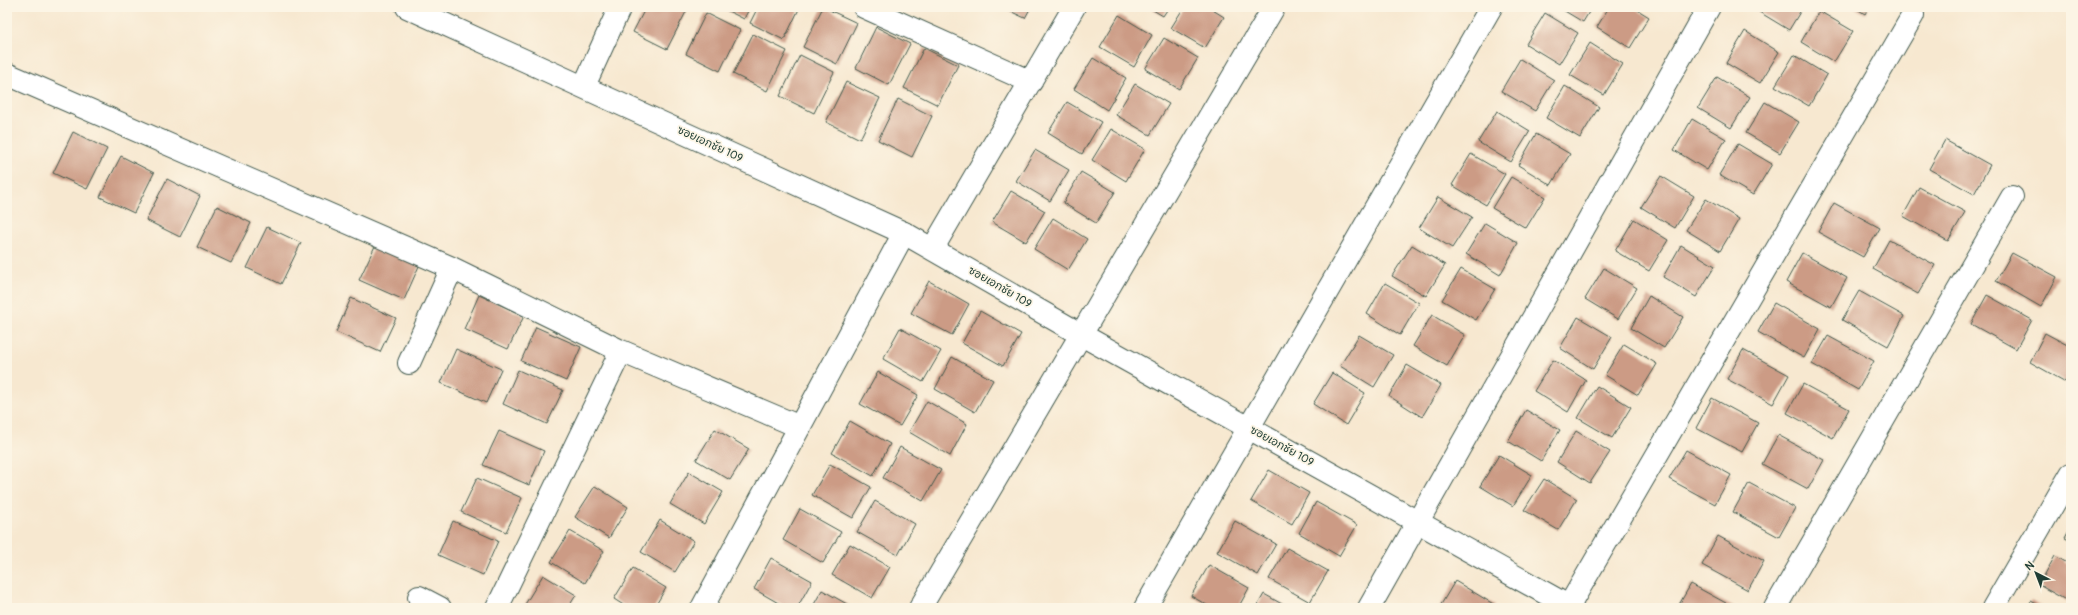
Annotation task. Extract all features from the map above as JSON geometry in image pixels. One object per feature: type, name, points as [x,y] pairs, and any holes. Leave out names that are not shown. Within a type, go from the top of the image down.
[{"type":"street","points":[[584,86],[620,7]]},
{"type":"street","points":[[864,7],[1031,82]]},
{"type":"street","points":[[933,248],[1074,7]]},
{"type":"street","points":[[920,608],[1274,7]]},
{"type":"street","points":[[1145,608],[1492,7]]},
{"type":"street","points":[[1369,608],[1709,7]]},
{"type":"street","name":"ซอยเอกชัย 109","points":[[412,8],[904,233],[933,248],[1080,334],[1570,607]]},
{"type":"street","points":[[1570,607],[1913,15]]},
{"type":"street","points":[[7,74],[452,268],[621,351],[800,428]]},
{"type":"street","points":[[1775,608],[2012,197]]},
{"type":"street","points":[[702,608],[904,233]]},
{"type":"street","points":[[409,363],[452,268]]},
{"type":"street","points":[[497,608],[621,351]]},
{"type":"street","points":[[1993,608],[2071,474]]},
{"type":"street","points":[[419,597],[440,608]]},
{"type":"building","points":[[646,7],[688,8],[667,49],[633,32]]},
{"type":"building","points":[[720,7],[750,7],[744,19]]},
{"type":"building","points":[[758,7],[800,7],[784,40],[750,23]]},
{"type":"building","points":[[823,7],[857,23],[837,64],[803,47]]},
{"type":"building","points":[[1001,7],[1031,7],[1025,18]]},
{"type":"building","points":[[1148,7],[1169,7],[1163,16]]},
{"type":"building","points":[[1184,7],[1208,7],[1224,17],[1205,48],[1171,28]]},
{"type":"building","points":[[1558,7],[1592,7],[1583,22]]},
{"type":"building","points":[[1609,7],[1633,7],[1649,17],[1630,48],[1597,27]]},
{"type":"building","points":[[1757,7],[1803,7],[1789,30],[1756,10]]},
{"type":"building","points":[[1854,7],[1869,7],[1865,14]]},
{"type":"building","points":[[1819,11],[1853,31],[1834,62],[1801,42]]},
{"type":"building","points":[[706,13],[740,30],[720,71],[686,54]]},
{"type":"building","points":[[1545,13],[1578,33],[1559,64],[1526,44]]},
{"type":"building","points":[[1119,15],[1152,35],[1134,67],[1100,47]]},
{"type":"building","points":[[876,27],[910,44],[889,85],[856,68]]},
{"type":"building","points":[[1745,31],[1779,52],[1760,83],[1726,63]]},
{"type":"building","points":[[753,34],[787,51],[767,91],[733,74]]},
{"type":"building","points":[[1164,38],[1198,58],[1179,89],[1145,69]]},
{"type":"building","points":[[1590,43],[1623,64],[1604,95],[1570,75]]},
{"type":"building","points":[[924,48],[958,65],[938,105],[904,88]]},
{"type":"building","points":[[800,55],[834,72],[814,113],[780,96]]},
{"type":"building","points":[[1794,55],[1827,75],[1809,106],[1775,86]]},
{"type":"building","points":[[1093,58],[1126,78],[1107,110],[1074,89]]},
{"type":"building","points":[[1520,59],[1554,80],[1535,111],[1501,91]]},
{"type":"building","points":[[1717,77],[1750,97],[1731,128],[1698,108]]},
{"type":"building","points":[[846,82],[880,98],[860,139],[826,122]]},
{"type":"building","points":[[1135,84],[1169,104],[1150,135],[1116,115]]},
{"type":"building","points":[[1565,86],[1599,107],[1580,138],[1546,118]]},
{"type":"building","points":[[898,99],[932,116],[912,157],[878,140]]},
{"type":"building","points":[[1067,102],[1101,122],[1082,154],[1048,133]]},
{"type":"building","points":[[1765,102],[1799,122],[1780,153],[1746,133]]},
{"type":"building","points":[[1497,111],[1530,131],[1511,162],[1478,142]]},
{"type":"building","points":[[1692,119],[1726,139],[1707,170],[1674,150]]},
{"type":"building","points":[[1111,129],[1145,149],[1126,181],[1092,160]]},
{"type":"building","points":[[73,132],[107,149],[87,189],[53,173]]},
{"type":"building","points":[[1536,134],[1570,154],[1551,185],[1518,165]]},
{"type":"building","points":[[1945,140],[1990,165],[1974,194],[1929,169]]},
{"type":"building","points":[[1738,144],[1772,164],[1753,195],[1719,175]]},
{"type":"building","points":[[1035,150],[1069,170],[1050,201],[1016,181]]},
{"type":"building","points":[[1471,154],[1505,174],[1486,205],[1452,185]]},
{"type":"building","points":[[121,156],[154,173],[134,213],[100,197]]},
{"type":"building","points":[[1081,172],[1115,192],[1096,223],[1063,203]]},
{"type":"building","points":[[1661,176],[1694,196],[1675,228],[1641,207]]},
{"type":"building","points":[[1511,177],[1545,197],[1526,228],[1492,208]]},
{"type":"building","points":[[167,179],[200,196],[180,237],[146,220]]},
{"type":"building","points":[[1919,187],[1965,212],[1948,241],[1903,216]]},
{"type":"building","points":[[1011,191],[1045,211],[1026,242],[992,222]]},
{"type":"building","points":[[1438,197],[1472,217],[1452,248],[1419,228]]},
{"type":"building","points":[[1706,199],[1739,219],[1720,251],[1686,230]]},
{"type":"building","points":[[1834,203],[1880,228],[1863,257],[1818,232]]},
{"type":"building","points":[[217,206],[251,223],[231,263],[197,247]]},
{"type":"building","points":[[1053,218],[1087,239],[1068,270],[1034,249]]},
{"type":"building","points":[[1634,219],[1668,240],[1649,271],[1615,251]]},
{"type":"building","points":[[1485,223],[1518,243],[1500,275],[1466,254]]},
{"type":"building","points":[[267,227],[301,243],[281,284],[247,268]]},
{"type":"building","points":[[1889,240],[1935,265],[1918,294],[1873,269]]},
{"type":"building","points":[[1412,245],[1445,265],[1426,296],[1392,276]]},
{"type":"building","points":[[1681,245],[1715,266],[1696,297],[1663,277]]},
{"type":"building","points":[[375,246],[419,266],[404,300],[359,280]]},
{"type":"building","points":[[1802,253],[1847,278],[1831,307],[1786,282]]},
{"type":"building","points":[[2012,253],[2057,277],[2041,307],[1996,281]]},
{"type":"building","points":[[1604,268],[1637,288],[1618,319],[1585,299]]},
{"type":"building","points":[[1461,269],[1495,289],[1476,320],[1442,300]]},
{"type":"building","points":[[929,281],[969,304],[952,335],[911,313]]},
{"type":"building","points":[[1385,283],[1419,303],[1400,335],[1367,314]]},
{"type":"building","points":[[1859,291],[1904,316],[1888,346],[1842,320]]},
{"type":"building","points":[[479,295],[524,316],[508,349],[464,329]]},
{"type":"building","points":[[1987,295],[2032,320],[2016,349],[1971,324]]},
{"type":"building","points":[[1649,296],[1683,317],[1664,348],[1631,328]]},
{"type":"building","points":[[351,298],[396,318],[380,352],[336,332]]},
{"type":"building","points":[[1774,303],[1820,329],[1804,358],[1758,332]]},
{"type":"building","points":[[980,311],[1021,334],[1003,366],[962,343]]},
{"type":"building","points":[[1432,315],[1465,335],[1447,366],[1413,346]]},
{"type":"building","points":[[1578,317],[1612,337],[1593,369],[1560,348]]},
{"type":"building","points":[[536,327],[581,347],[566,381],[521,361]]},
{"type":"building","points":[[900,328],[941,351],[923,382],[883,359]]},
{"type":"building","points":[[2045,333],[2071,347],[2071,385],[2030,362]]},
{"type":"building","points":[[1359,335],[1393,355],[1374,387],[1340,366]]},
{"type":"building","points":[[1828,336],[1874,361],[1858,390],[1812,364]]},
{"type":"building","points":[[1624,344],[1657,364],[1638,395],[1605,375]]},
{"type":"building","points":[[456,349],[501,369],[486,403],[441,383]]},
{"type":"building","points":[[1743,350],[1789,375],[1773,404],[1727,379]]},
{"type":"building","points":[[952,357],[993,380],[975,412],[935,389]]},
{"type":"building","points":[[1553,360],[1586,380],[1568,412],[1534,391]]},
{"type":"building","points":[[1407,365],[1441,385],[1422,417],[1389,396]]},
{"type":"building","points":[[518,370],[563,390],[547,424],[503,404]]},
{"type":"building","points":[[878,372],[918,395],[900,426],[860,404]]},
{"type":"building","points":[[1332,373],[1365,393],[1346,425],[1313,404]]},
{"type":"building","points":[[1803,384],[1849,409],[1833,438],[1787,413]]},
{"type":"building","points":[[1597,386],[1631,407],[1612,438],[1578,418]]},
{"type":"building","points":[[1712,398],[1758,423],[1742,452],[1696,428]]},
{"type":"building","points":[[927,401],[967,424],[950,456],[909,432]]},
{"type":"building","points":[[1526,410],[1560,430],[1541,461],[1508,441]]},
{"type":"building","points":[[850,421],[890,444],[873,476],[832,453]]},
{"type":"building","points":[[715,429],[749,449],[730,480],[696,460]]},
{"type":"building","points":[[499,431],[544,451],[529,485],[483,465]]},
{"type":"building","points":[[1576,431],[1610,452],[1590,483],[1557,462]]},
{"type":"building","points":[[1778,435],[1824,460],[1808,489],[1762,464]]},
{"type":"building","points":[[900,447],[941,470],[923,501],[883,478]]},
{"type":"building","points":[[1686,450],[1731,475],[1715,504],[1669,479]]},
{"type":"building","points":[[1499,455],[1532,475],[1513,506],[1480,486]]},
{"type":"building","points":[[830,464],[871,487],[853,518],[812,495]]},
{"type":"building","points":[[1269,470],[1309,493],[1292,524],[1251,501]]},
{"type":"building","points":[[689,472],[723,492],[704,524],[670,504]]},
{"type":"building","points":[[477,478],[522,498],[506,532],[461,512]]},
{"type":"building","points":[[1544,479],[1577,499],[1558,530],[1524,510]]},
{"type":"building","points":[[1749,483],[1795,508],[1779,537],[1733,512]]},
{"type":"building","points":[[595,486],[628,507],[609,538],[575,517]]},
{"type":"building","points":[[875,501],[915,524],[898,555],[857,532]]},
{"type":"building","points":[[1316,502],[1357,525],[1339,556],[1299,533]]},
{"type":"building","points":[[800,509],[841,532],[823,563],[783,540]]},
{"type":"building","points":[[660,520],[694,541],[675,572],[641,552]]},
{"type":"building","points":[[453,521],[498,541],[483,575],[438,555]]},
{"type":"building","points":[[1235,521],[1276,544],[1258,575],[1217,552]]},
{"type":"building","points":[[2071,527],[2071,541],[2065,538]]},
{"type":"building","points":[[570,531],[604,551],[585,583],[551,562]]},
{"type":"building","points":[[1718,536],[1764,561],[1748,590],[1702,565]]},
{"type":"building","points":[[850,544],[890,567],[872,598],[832,575]]},
{"type":"building","points":[[1287,548],[1328,571],[1310,602],[1269,579]]},
{"type":"building","points":[[2055,556],[2071,565],[2071,603],[2039,585]]},
{"type":"building","points":[[771,558],[812,581],[797,608],[787,608],[754,589]]},
{"type":"building","points":[[1209,565],[1249,588],[1238,608],[1212,608],[1191,596]]},
{"type":"building","points":[[633,568],[666,588],[654,608],[628,608],[614,599]]},
{"type":"building","points":[[543,575],[576,595],[568,608],[527,608],[524,606]]},
{"type":"building","points":[[1455,581],[1495,605],[1493,608],[1439,608]]},
{"type":"building","points":[[1691,584],[1735,608],[1677,608]]},
{"type":"building","points":[[822,590],[854,608],[812,608]]},
{"type":"building","points":[[1264,594],[1289,608],[1256,608]]},
{"type":"building","points":[[2031,601],[2044,608],[2027,608]]}]
